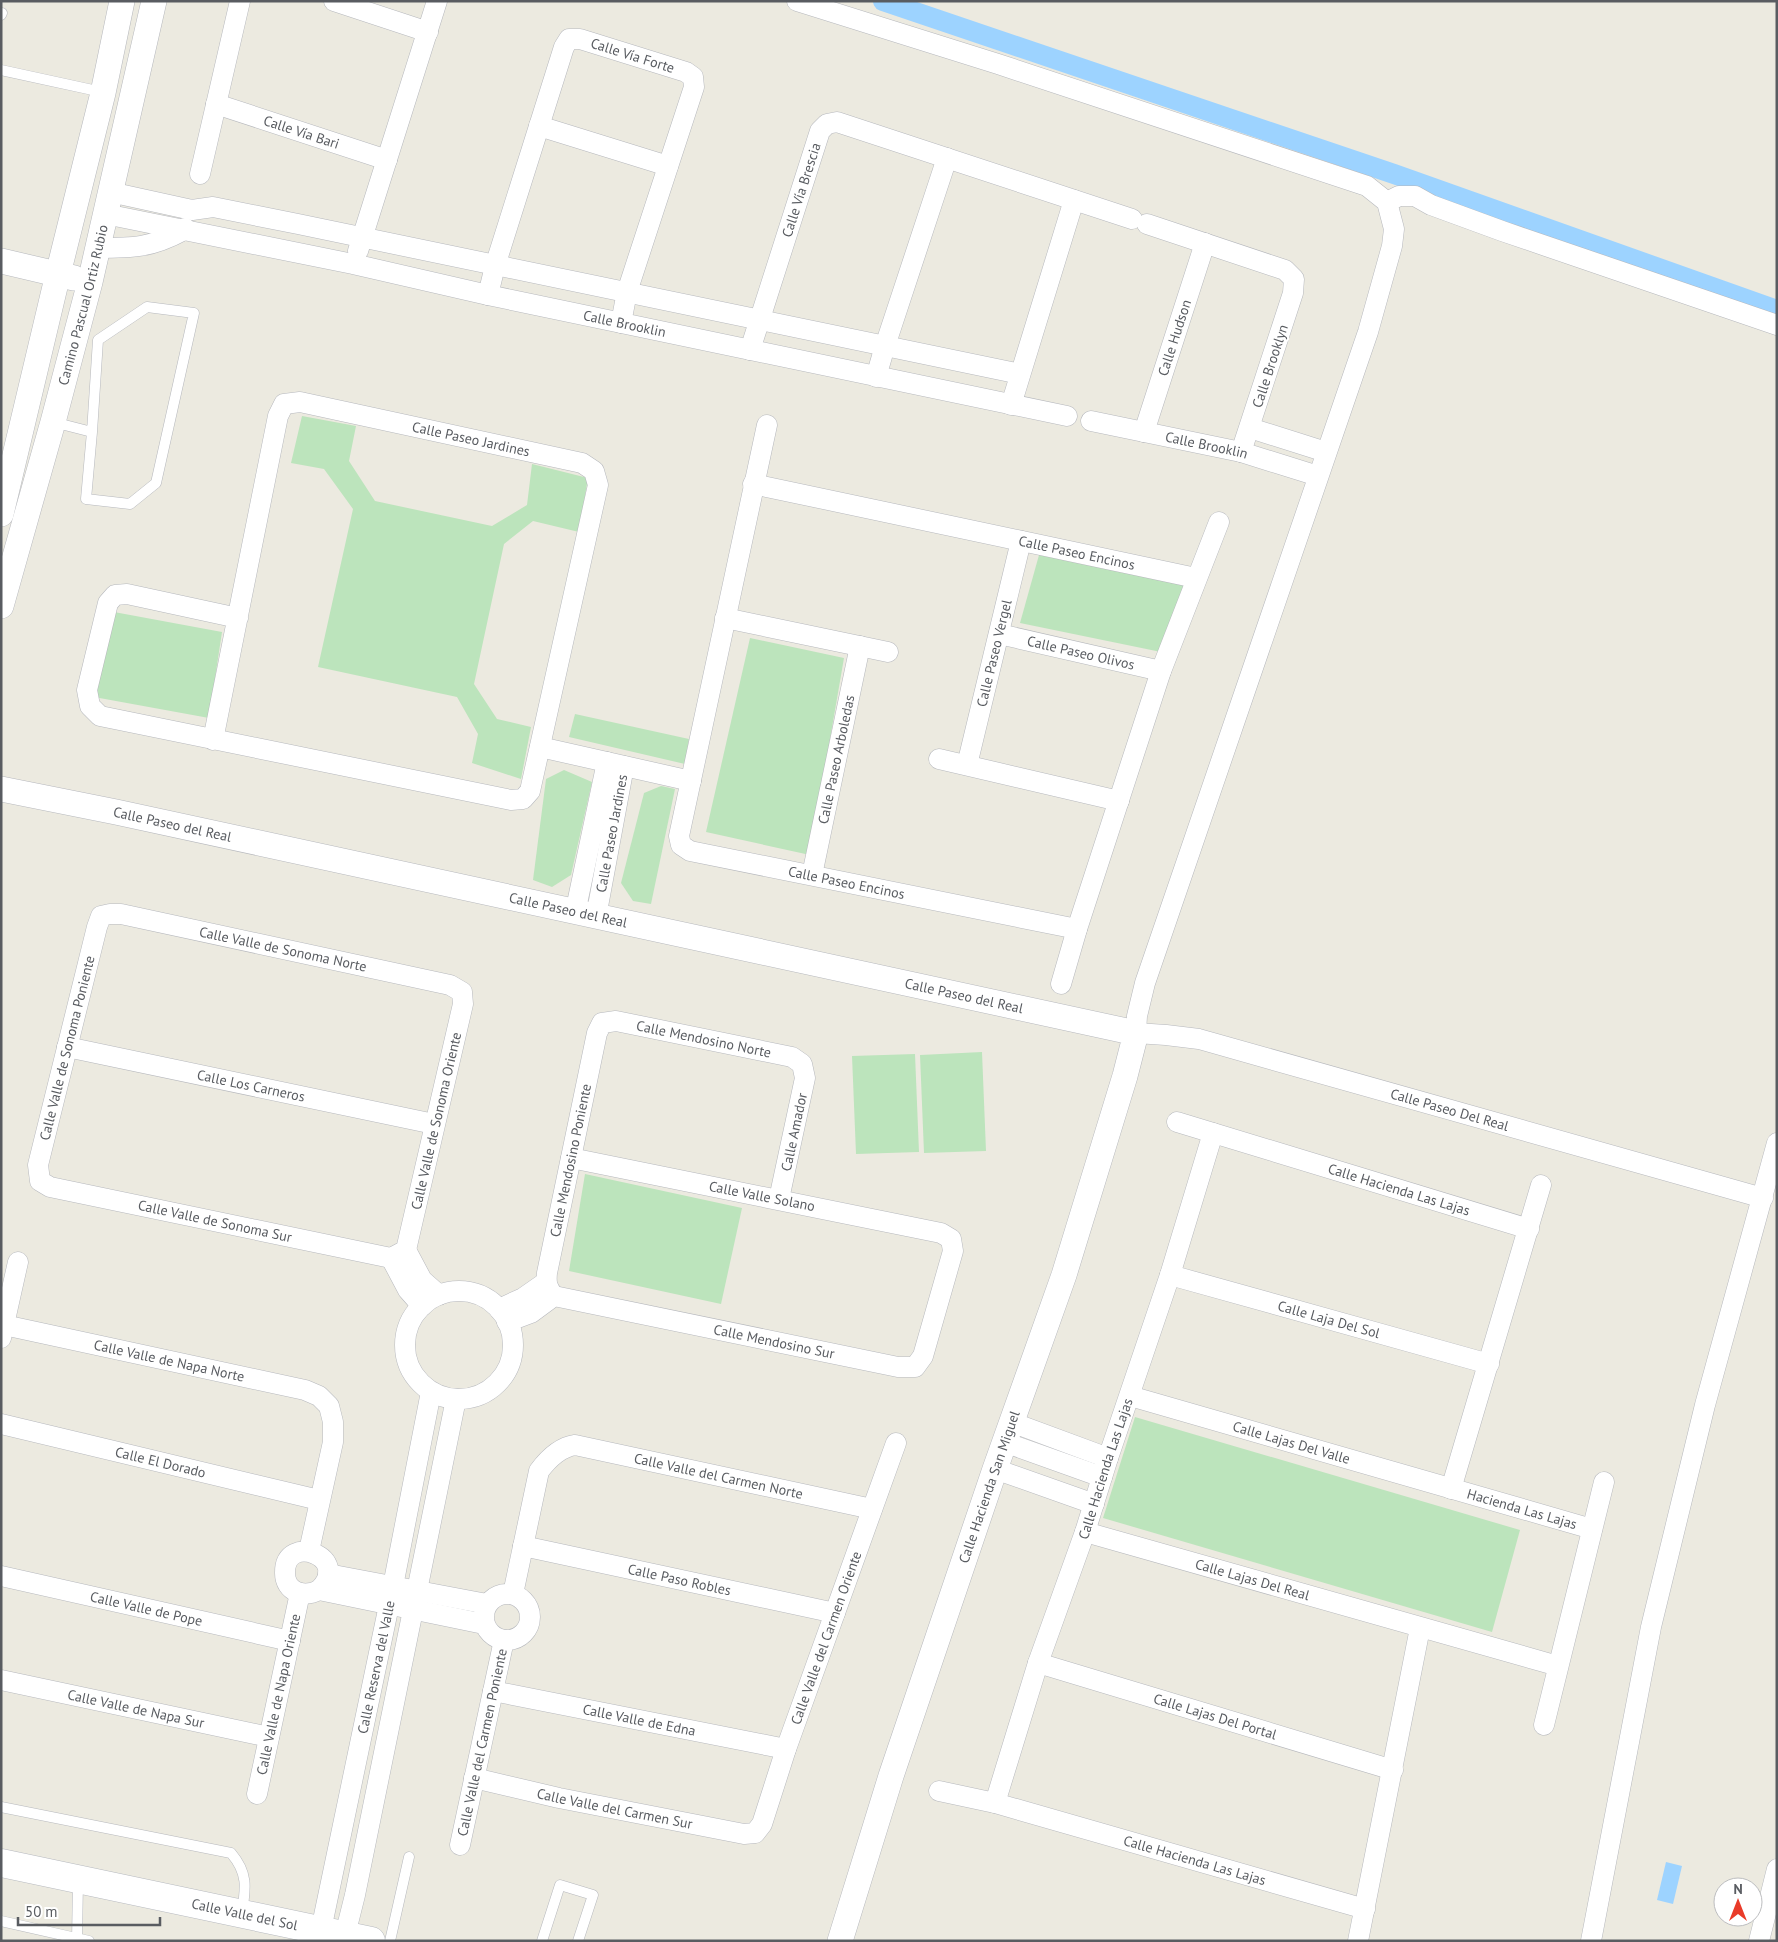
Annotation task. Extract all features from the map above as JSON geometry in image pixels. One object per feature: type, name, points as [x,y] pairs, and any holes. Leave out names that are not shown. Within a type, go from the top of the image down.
[{"type":"main road","name":"Calle Valle del Sol","points":[[1,1863],[242,1914],[333,1937],[371,1941]]},
{"type":"street","points":[[1,514],[103,93],[122,1]]},
{"type":"street","name":"Camino Pascual Ortiz Rubio","points":[[1,606],[90,282],[154,1]]},
{"type":"street","points":[[200,174],[240,1]]},
{"type":"street","points":[[334,1],[428,32]]},
{"type":"street","points":[[354,264],[437,1]]},
{"type":"street","points":[[798,1],[998,64],[1367,186],[1387,202],[1394,229],[1392,246],[1368,332],[1146,983],[1137,1016],[1136,1033]]},
{"type":"street","name":"Calle Vía Forte","points":[[488,295],[495,266],[564,47],[569,40],[580,39],[686,72],[693,77],[694,87],[627,292],[621,323]]},
{"type":"street","name":"Calle Vía Bari","points":[[216,104],[387,160]]},
{"type":"street","name":"Calle Vía Brescia","points":[[750,350],[820,131],[827,124],[837,122],[1205,243]]},
{"type":"street","points":[[539,126],[668,166]]},
{"type":"street","points":[[876,377],[884,346],[947,158]]},
{"type":"street","points":[[1387,202],[1399,196],[1415,196],[1430,205],[1502,231],[1777,325]]},
{"type":"street","points":[[1011,404],[1074,200]]},
{"type":"street","points":[[108,203],[192,210],[213,207],[1020,374]]},
{"type":"street","name":"Calle Brooklin","points":[[108,203],[184,230],[354,264],[488,295],[1067,416]]},
{"type":"street","points":[[97,248],[136,248],[152,244],[184,230],[192,210]]},
{"type":"street","name":"Calle Brooklyn","points":[[1205,243],[1285,270],[1294,279],[1293,293],[1241,452]]},
{"type":"street","name":"Calle Hudson","points":[[1144,432],[1205,243]]},
{"type":"street","points":[[1,261],[90,282]]},
{"type":"street","name":"Calle Paseo Jardines","points":[[212,740],[238,618],[278,416],[284,404],[300,402],[582,464],[594,471],[598,485],[530,791],[522,799],[511,800],[212,740],[100,716],[90,706],[87,690],[108,603],[115,595],[127,594],[238,618]]},
{"type":"street","name":"Calle Brooklin","points":[[1091,421],[1241,452],[1318,476]]},
{"type":"street","name":"Calle Paseo Encinos","points":[[767,425],[679,836],[681,845],[690,851],[812,874],[1077,929]]},
{"type":"street","name":"Calle Brooklin","points":[[1250,428],[1326,452]]},
{"type":"street","name":"Calle Paseo Encinos","points":[[753,484],[1196,578]]},
{"type":"street","points":[[1061,984],[1077,929],[1162,671],[1219,522]]},
{"type":"street","name":"Calle Paseo Vergel","points":[[967,765],[1021,540]]},
{"type":"street","points":[[725,618],[888,652]]},
{"type":"street","name":"Calle Paseo Olivos","points":[[999,634],[1162,671]]},
{"type":"street","name":"Calle Paseo Arboledas","points":[[812,874],[860,646]]},
{"type":"street","name":"Calle Paseo Jardines","points":[[540,748],[615,764],[585,915]]},
{"type":"street","points":[[939,759],[1119,801]]},
{"type":"street","points":[[615,764],[691,781]]},
{"type":"street","name":"Calle Paseo del Real","points":[[1,789],[116,812],[1136,1033]]},
{"type":"street","name":"Calle Valle de Sonoma Norte","points":[[102,916],[121,914],[450,984],[462,992]]},
{"type":"street","name":"Calle Valle de Sonoma Poniente","points":[[40,1181],[38,1164],[97,926],[102,916]]},
{"type":"street","name":"Calle Valle de Sonoma Oriente","points":[[398,1254],[434,1124],[464,1004],[462,992]]},
{"type":"street","name":"Calle Mendosino Norte","points":[[602,1023],[616,1021],[792,1057],[802,1064]]},
{"type":"street","name":"Calle Mendosino Poniente","points":[[550,1289],[547,1273],[597,1033],[602,1023]]},
{"type":"street","name":"Calle Paseo Del Real","points":[[1136,1033],[1199,1039],[1766,1199]]},
{"type":"street","name":"Calle Hacienda San Miguel","points":[[840,1941],[891,1776],[995,1469],[1064,1275],[1125,1076],[1136,1033]]},
{"type":"street","name":"Calle Los Carneros","points":[[67,1047],[434,1124]]},
{"type":"street","name":"Calle Amador","points":[[779,1199],[805,1078],[802,1064]]},
{"type":"street","name":"Calle Hacienda Las Lajas","points":[[1177,1122],[1529,1230]]},
{"type":"street","name":"Calle Hacienda Las Lajas","points":[[994,1803],[1038,1663],[1094,1504],[1170,1275],[1213,1134]]},
{"type":"street","points":[[1591,1941],[1651,1627],[1705,1405],[1766,1199],[1777,1143]]},
{"type":"street","name":"Calle Valle Solano","points":[[571,1158],[941,1233],[952,1239]]},
{"type":"street","name":"Calle Valle de Sonoma Sur","points":[[40,1181],[50,1187],[398,1254]]},
{"type":"street","points":[[1451,1489],[1541,1185]]},
{"type":"street","name":"Calle Mendosino Sur","points":[[550,1289],[898,1367],[915,1367],[923,1356],[953,1251],[952,1239]]},
{"type":"street","points":[[398,1254],[422,1280],[430,1300]]},
{"type":"street","points":[[3,1331],[18,1262]]},
{"type":"street","name":"Calle Laja Del Sol","points":[[1170,1275],[1489,1364]]},
{"type":"street","points":[[503,1316],[531,1312],[550,1289]]},
{"type":"street","points":[[454,1292],[471,1293],[486,1299],[503,1316],[513,1339],[512,1356],[506,1372],[496,1384],[482,1394],[466,1399],[456,1399],[431,1392],[419,1382],[409,1367],[405,1350],[406,1333],[413,1317],[430,1300],[454,1292]]},
{"type":"street","name":"Calle Valle de Napa Norte","points":[[3,1331],[305,1390],[319,1396],[329,1406],[333,1422],[333,1442],[319,1500]]},
{"type":"street","name":"Calle Reserva del Valle","points":[[333,1937],[390,1595],[431,1392]]},
{"type":"street","name":"Calle Lajas Del Valle","points":[[1130,1396],[1451,1489]]},
{"type":"street","name":"Calle Reserva del Valle","points":[[333,1937],[357,1886],[456,1399]]},
{"type":"street","name":"Calle El Dorado","points":[[1,1424],[319,1500]]},
{"type":"street","points":[[1008,1432],[1105,1467]]},
{"type":"street","name":"Calle Valle del Carmen Oriente","points":[[755,1833],[762,1824],[786,1749],[896,1443]]},
{"type":"street","name":"Calle Valle del Carmen Norte","points":[[523,1546],[539,1471],[565,1447],[575,1445],[872,1509]]},
{"type":"street","points":[[995,1469],[1094,1504]]},
{"type":"street","name":"Hacienda Las Lajas","points":[[1544,1725],[1604,1482]]},
{"type":"street","name":"Hacienda Las Lajas","points":[[1451,1489],[1592,1529]]},
{"type":"street","points":[[309,1551],[319,1500]]},
{"type":"street","name":"Calle Lajas Del Real","points":[[1084,1532],[1420,1628]]},
{"type":"street","points":[[513,1594],[523,1546]]},
{"type":"street","name":"Calle Paso Robles","points":[[523,1546],[835,1613]]},
{"type":"street","points":[[316,1586],[325,1562],[321,1556],[309,1551],[295,1554],[286,1565],[286,1579],[294,1590],[316,1586],[390,1595],[486,1614]]},
{"type":"street","name":"Calle Valle de Pope","points":[[1,1576],[290,1641]]},
{"type":"street","name":"Calle Valle de Napa Oriente","points":[[257,1794],[290,1641],[316,1586]]},
{"type":"street","points":[[513,1594],[526,1603],[530,1618],[524,1632],[518,1637],[504,1640],[490,1633],[486,1614],[497,1596],[513,1594]]},
{"type":"street","points":[[1358,1941],[1420,1628],[1558,1666]]},
{"type":"street","name":"Calle Valle del Carmen Poniente","points":[[460,1845],[504,1640]]},
{"type":"street","name":"Calle Lajas Del Portal","points":[[1038,1663],[1393,1770]]},
{"type":"street","name":"Calle Valle de Napa Sur","points":[[1,1680],[269,1736]]},
{"type":"street","name":"Calle Valle de Edna","points":[[493,1691],[786,1749]]},
{"type":"street","name":"Calle Valle del Carmen Sur","points":[[474,1778],[559,1798],[744,1834],[755,1833]]},
{"type":"street","name":"Calle Hacienda Las Lajas","points":[[939,1791],[994,1803],[1365,1909]]},
{"type":"street","points":[[1758,1941],[1777,1869]]},
{"type":"lane","points":[[1,70],[103,93]]},
{"type":"lane","points":[[147,307],[194,313],[156,483],[130,504],[86,499],[92,432],[98,340],[147,307]]},
{"type":"lane","points":[[53,422],[92,432]]},
{"type":"lane","points":[[1,1807],[231,1852],[240,1864],[246,1887],[242,1914]]},
{"type":"lane","points":[[390,1941],[409,1857]]},
{"type":"lane","points":[[77,1940],[78,1879]]},
{"type":"lane","points":[[542,1941],[560,1885],[593,1895],[578,1941]]},
{"type":"lane","points":[[1,1921],[77,1940],[89,1941]]},
{"type":"green space","points":[[302,416],[356,426],[349,461],[375,501],[492,526],[527,505],[532,464],[588,478],[579,532],[533,521],[504,544],[474,684],[497,719],[531,727],[521,779],[472,763],[478,734],[457,697],[318,667],[353,509],[324,469],[291,463]]},
{"type":"green space","points":[[1039,555],[1186,586],[1161,652],[1020,623]]},
{"type":"green space","points":[[114,612],[222,632],[209,718],[94,697]]},
{"type":"green space","points":[[750,638],[844,658],[810,855],[706,832]]},
{"type":"green space","points":[[575,714],[689,739],[685,764],[569,737]]},
{"type":"green space","points":[[564,770],[592,782],[571,875],[552,887],[533,880],[546,779]]},
{"type":"green space","points":[[661,786],[675,789],[651,904],[633,901],[621,883],[644,793]]},
{"type":"green space","points":[[982,1052],[986,1151],[924,1153],[920,1055]]},
{"type":"green space","points":[[915,1054],[919,1152],[856,1154],[852,1056]]},
{"type":"green space","points":[[585,1174],[742,1208],[721,1304],[569,1271]]},
{"type":"green space","points":[[1135,1417],[1520,1530],[1492,1632],[1103,1518]]},
{"type":"water","points":[[1666,1862],[1682,1866],[1673,1904],[1657,1900]]},
{"type":"waterway","points":[[883,1],[1394,174],[1777,310]]}]
